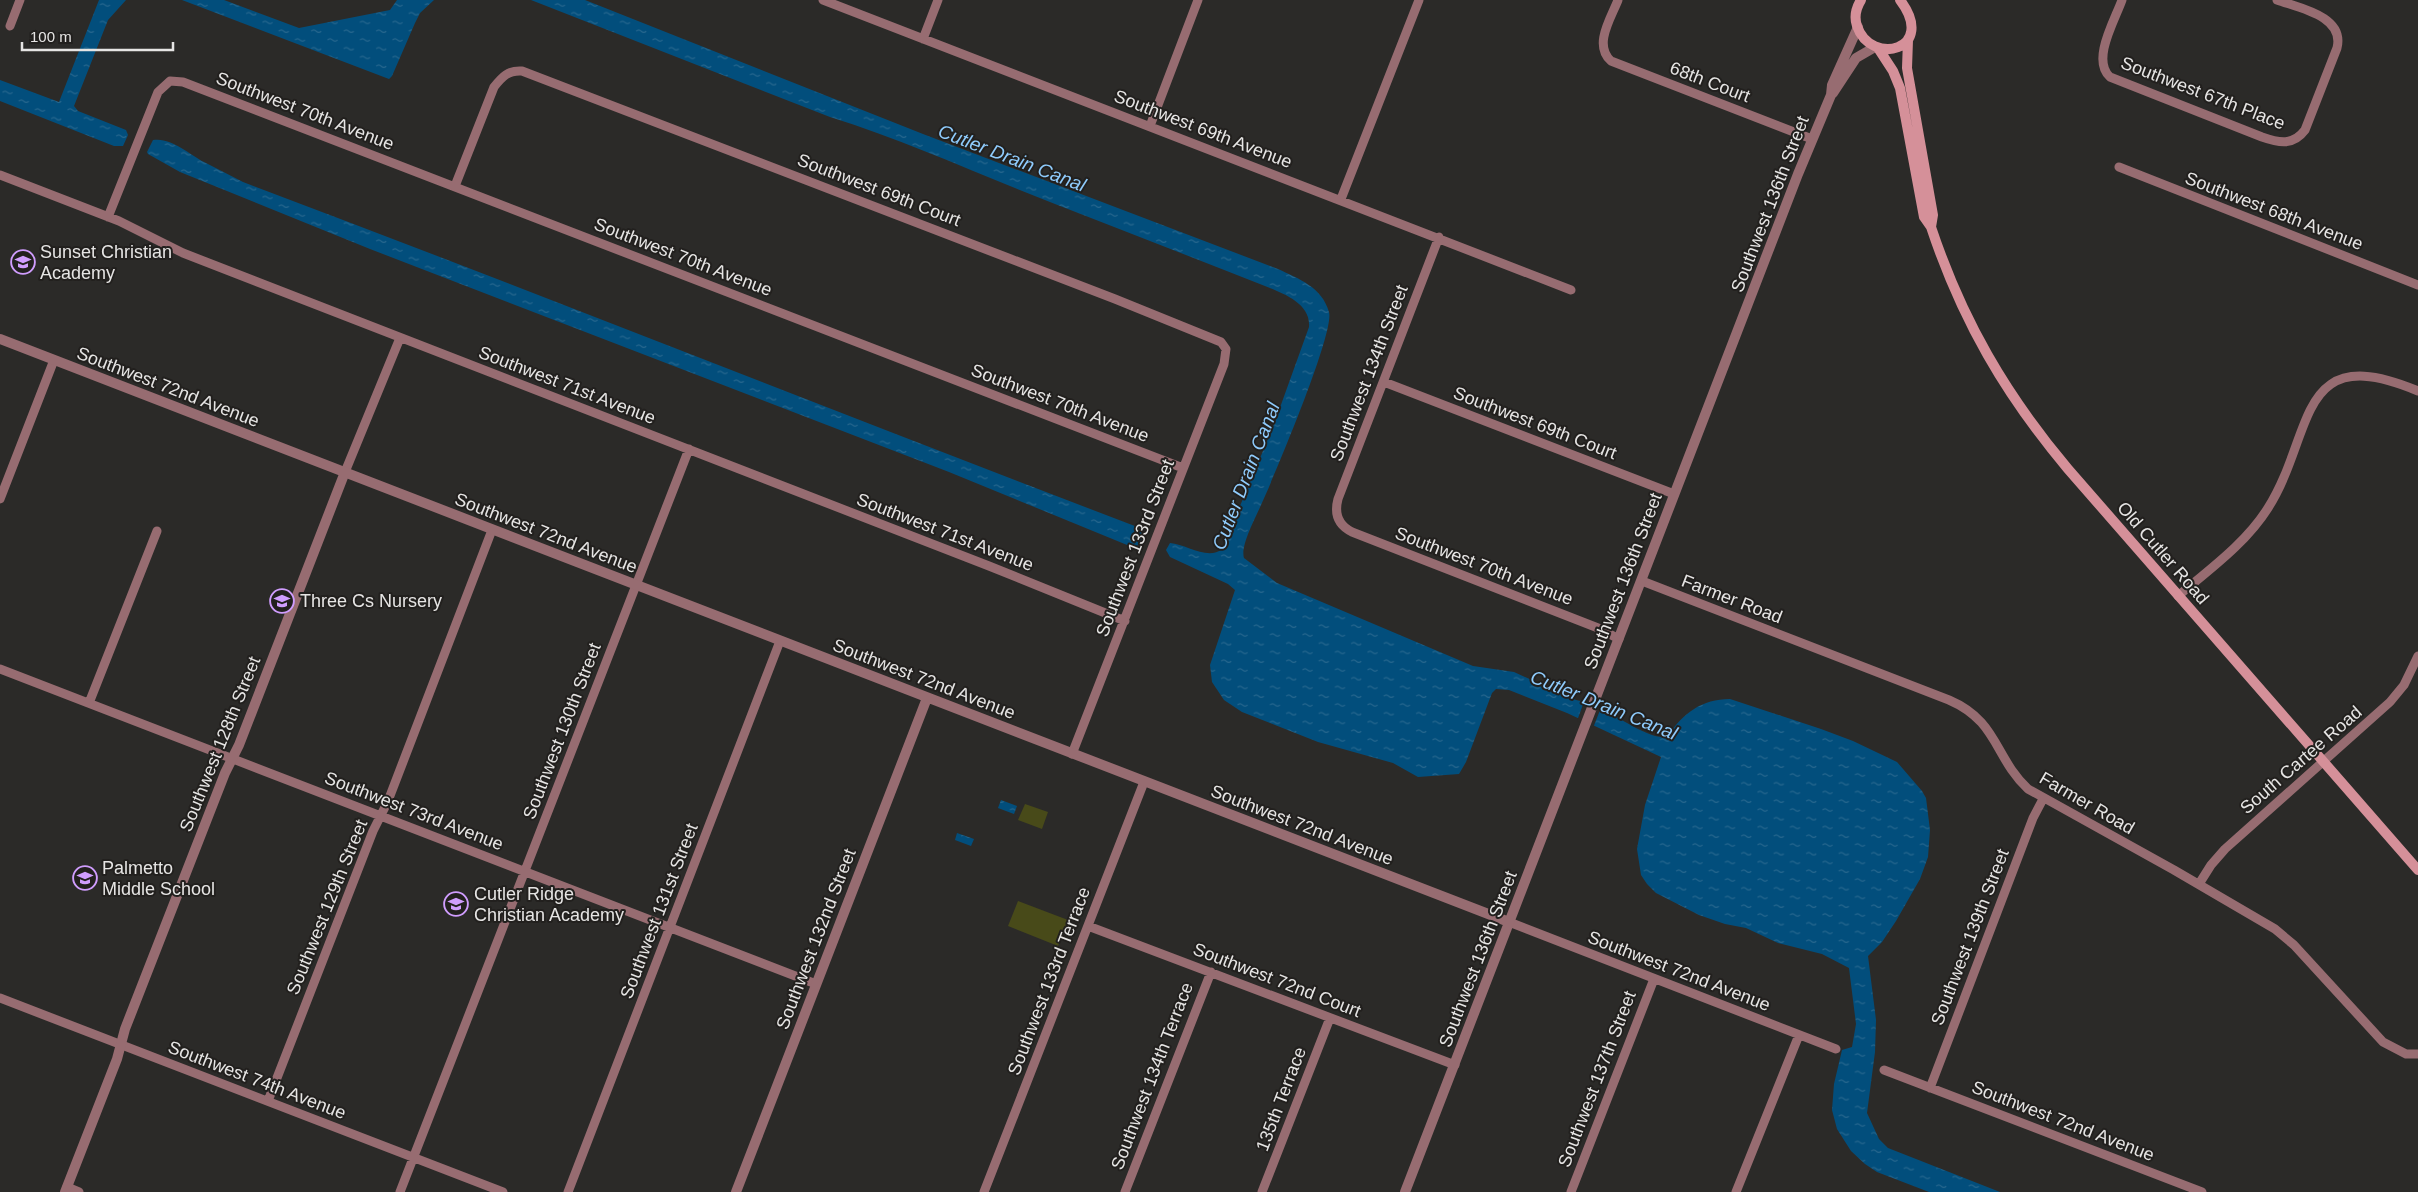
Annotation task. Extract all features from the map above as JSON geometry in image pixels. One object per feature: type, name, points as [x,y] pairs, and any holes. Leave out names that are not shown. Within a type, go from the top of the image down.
[{"type":"main road","points":[[1861,0],[1856,13],[1858,27],[1867,42],[1876,47],[1898,48],[1908,40]]},
{"type":"main road","points":[[1900,0],[1912,18],[1911,34],[1908,40],[1907,68],[1933,215],[1931,227]]},
{"type":"main road","name":"Old Cutler Road","points":[[1876,47],[1893,71],[1900,88],[1924,217],[1931,227],[1964,311],[2002,383],[2048,444],[2178,596],[2418,870]]},
{"type":"street","points":[[10,26],[20,0]]},
{"type":"street","name":"Southwest 69th Avenue","points":[[823,0],[1341,199],[1571,290]]},
{"type":"street","points":[[924,39],[938,0]]},
{"type":"street","points":[[1150,126],[1198,0]]},
{"type":"street","points":[[1341,199],[1419,0]]},
{"type":"street","name":"68th Court","points":[[1618,0],[1605,34],[1603,46],[1604,53],[1614,62],[1812,140]]},
{"type":"street","name":"Southwest 67th Place","points":[[2122,0],[2103,52],[2104,68],[2114,79],[2262,137],[2284,142],[2294,141],[2305,130],[2337,48],[2337,34],[2331,23],[2323,17],[2277,0]]},
{"type":"street","name":"Southwest 136th Street","points":[[1405,1192],[1674,494],[1831,95],[1832,85],[1858,27]]},
{"type":"street","name":"Southwest 136th Street","points":[[1831,95],[1839,87],[1856,58],[1876,47]]},
{"type":"street","name":"Southwest 69th Court","points":[[455,186],[490,95],[499,81],[512,71],[528,73],[1202,333],[1221,342],[1226,353]]},
{"type":"street","name":"Southwest 70th Avenue","points":[[108,217],[158,92],[170,80],[183,82],[1183,468]]},
{"type":"street","name":"Southwest 68th Avenue","points":[[2118,167],[2418,285]]},
{"type":"street","name":"Southwest 71st Avenue","points":[[0,175],[108,217],[182,253],[989,566],[1125,621]]},
{"type":"street","name":"Southwest 134th Street","points":[[1339,521],[1336,511],[1338,499],[1439,237]]},
{"type":"street","name":"Southwest 128th Street","points":[[66,1190],[225,773],[233,758],[345,472],[400,338]]},
{"type":"street","name":"Southwest 72nd Avenue","points":[[0,340],[1836,1049]]},
{"type":"street","name":"Southwest 133rd Street","points":[[1072,754],[1223,368],[1226,353]]},
{"type":"street","points":[[0,499],[54,360]]},
{"type":"street","points":[[2178,596],[2234,548],[2268,508],[2320,392],[2343,378],[2366,375],[2386,378],[2418,390]]},
{"type":"street","name":"Southwest 69th Court","points":[[1384,382],[1674,494]]},
{"type":"street","name":"Southwest 130th Street","points":[[400,1192],[689,449]]},
{"type":"street","name":"Southwest 70th Avenue","points":[[1339,521],[1352,532],[1598,628],[1619,639]]},
{"type":"street","name":"Southwest 129th Street","points":[[268,1102],[492,530]]},
{"type":"street","points":[[89,703],[157,531]]},
{"type":"street","name":"Farmer Road","points":[[1642,581],[1957,703],[1986,726],[2015,776],[2028,789],[2261,920],[2286,938],[2383,1042],[2406,1054],[2418,1054]]},
{"type":"street","name":"Southwest 131st Street","points":[[568,1192],[780,641]]},
{"type":"street","name":"South Cartee Road","points":[[2199,884],[2211,865],[2226,849],[2390,702],[2404,685],[2418,656]]},
{"type":"street","name":"Southwest 73rd Avenue","points":[[0,668],[816,984]]},
{"type":"street","name":"Southwest 132nd Street","points":[[736,1192],[927,698]]},
{"type":"street","name":"Southwest 133rd Terrace","points":[[984,1192],[1144,782]]},
{"type":"street","name":"Southwest 139th Street","points":[[1930,1088],[2033,818],[2043,799]]},
{"type":"street","name":"Southwest 72nd Court","points":[[1088,926],[1455,1065]]},
{"type":"street","name":"Southwest 134th Terrace","points":[[1125,1192],[1211,972]]},
{"type":"street","name":"Southwest 137th Street","points":[[1571,1192],[1654,978]]},
{"type":"street","name":"Southwest 74th Avenue","points":[[0,998],[503,1192]]},
{"type":"street","name":"135th Terrace","points":[[1262,1192],[1330,1018]]},
{"type":"street","points":[[1736,1192],[1799,1035]]},
{"type":"street","name":"Southwest 72nd Avenue","points":[[1884,1070],[2202,1192]]},
{"type":"street","points":[[66,1190],[79,1192]]},
{"type":"shaded area","points":[[1025,804],[1048,812],[1042,829],[1018,820]]},
{"type":"shaded area","points":[[1018,901],[1068,920],[1058,946],[1008,926]]},
{"type":"water","points":[[99,0],[126,0],[108,20],[74,106],[78,111],[126,130],[128,135],[123,146],[114,146],[0,101],[0,80],[59,102]]},
{"type":"water","points":[[182,0],[224,0],[299,28],[390,10],[397,0],[434,0],[420,13],[389,79]]},
{"type":"water","points":[[531,0],[585,0],[923,134],[1278,269],[1309,285],[1321,296],[1329,312],[1323,347],[1278,466],[1249,532],[1243,553],[1244,558],[1277,583],[1473,666],[1514,672],[1576,700],[1580,701],[1585,698],[1641,731],[1652,735],[1668,736],[1680,721],[1694,709],[1711,702],[1730,699],[1853,741],[1897,762],[1926,798],[1930,830],[1928,857],[1920,879],[1896,921],[1882,942],[1868,956],[1876,1020],[1875,1052],[1867,1113],[1879,1139],[1888,1148],[2000,1192],[1929,1192],[1877,1172],[1851,1151],[1837,1129],[1832,1110],[1834,1084],[1842,1050],[1852,1047],[1856,1024],[1849,968],[1822,954],[1778,943],[1746,928],[1725,924],[1699,915],[1656,893],[1647,884],[1641,875],[1637,849],[1645,805],[1661,757],[1567,713],[1509,690],[1496,689],[1492,693],[1466,762],[1459,774],[1418,777],[1393,763],[1318,742],[1242,712],[1224,700],[1212,682],[1210,665],[1235,590],[1228,584],[1170,557],[1166,550],[1170,543],[1204,553],[1216,552],[1222,549],[1273,427],[1309,327],[1309,319],[1297,302],[1270,288],[915,147],[830,117]]},
{"type":"water","points":[[153,140],[166,141],[180,147],[243,182],[1140,528],[1146,532],[1142,544],[1132,547],[949,472],[370,249],[180,172],[148,154],[147,152]]},
{"type":"water","points":[[1001,800],[1017,806],[1014,814],[998,808]]},
{"type":"water","points":[[957,833],[974,839],[971,846],[955,840]]},
{"type":"pier","points":[[1586,696],[1602,705],[1593,728],[1577,721]]},
{"type":"place","name":"Sunset Christian Academy","points":[[23,262]]},
{"type":"place","name":"Three Cs Nursery","points":[[282,601]]},
{"type":"place","name":"Palmetto Middle School","points":[[85,878]]},
{"type":"place","name":"Cutler Ridge Christian Academy","points":[[456,904]]},
{"type":"water label","name":"Cutler Drain Canal","points":[[1012,158]]},
{"type":"water label","name":"Cutler Drain Canal","points":[[1246,476]]},
{"type":"water label","name":"Cutler Drain Canal","points":[[1604,705]]}]
